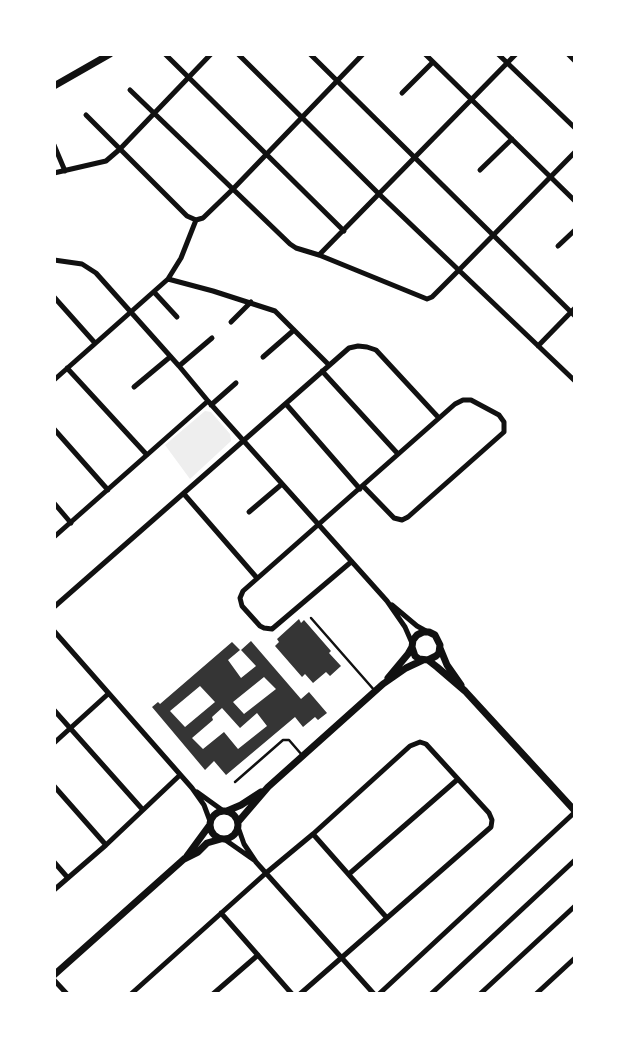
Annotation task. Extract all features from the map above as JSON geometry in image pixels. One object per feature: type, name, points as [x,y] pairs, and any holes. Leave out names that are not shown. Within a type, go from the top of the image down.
[{"type":"street","points":[[54,86],[110,54]]},
{"type":"street","points":[[164,54],[344,231]]},
{"type":"street","points":[[54,173],[103,162],[120,149],[211,54]]},
{"type":"street","points":[[238,54],[458,271],[575,381]]},
{"type":"street","points":[[310,54],[414,159],[573,312],[538,346]]},
{"type":"street","points":[[86,115],[187,216],[196,220],[203,218],[233,189],[363,54]]},
{"type":"street","points":[[425,54],[575,201]]},
{"type":"street","points":[[498,54],[575,128]]},
{"type":"street","points":[[319,255],[516,54]]},
{"type":"street","points":[[568,54],[575,61]]},
{"type":"street","points":[[402,93],[433,62]]},
{"type":"street","points":[[131,90],[290,244],[429,299],[575,152]]},
{"type":"street","points":[[480,170],[512,139]]},
{"type":"street","points":[[54,145],[65,171]]},
{"type":"street","points":[[54,380],[168,279],[181,258],[196,220]]},
{"type":"street","points":[[558,246],[575,230]]},
{"type":"street","points":[[54,260],[82,264],[92,270],[387,601],[417,626],[438,638],[447,665],[465,691],[573,807],[376,994],[256,862],[241,837],[234,815],[192,788]]},
{"type":"street","points":[[168,279],[275,311],[328,365]]},
{"type":"street","points":[[154,292],[177,317]]},
{"type":"street","points":[[55,300],[96,343]]},
{"type":"street","points":[[231,322],[251,302]]},
{"type":"street","points":[[263,357],[294,330]]},
{"type":"street","points":[[179,366],[212,338]]},
{"type":"street","points":[[54,607],[349,348],[355,346],[376,350],[438,417]]},
{"type":"street","points":[[134,387],[170,357]]},
{"type":"street","points":[[67,368],[147,455]]},
{"type":"street","points":[[322,371],[398,454]]},
{"type":"street","points":[[54,537],[147,455],[236,383]]},
{"type":"street","points":[[286,404],[361,487],[394,518],[402,520],[504,432],[505,426],[502,419],[471,400],[459,402],[438,417],[398,454],[361,487],[319,525],[243,591],[242,606],[260,626],[272,629],[351,562]]},
{"type":"street","points":[[54,429],[108,489]]},
{"type":"street","points":[[249,512],[282,485]]},
{"type":"street","points":[[184,494],[257,578]]},
{"type":"street","points":[[54,503],[71,523]]},
{"type":"street","points":[[387,601],[405,627],[415,656],[425,660],[465,691]]},
{"type":"street","points":[[54,631],[192,788],[204,805],[213,834],[256,862]]},
{"type":"street","points":[[383,684],[408,654],[417,635],[426,632]]},
{"type":"street","points":[[184,859],[198,852],[207,843],[232,837],[238,824],[268,788],[303,755],[383,684],[406,668],[436,656],[440,648]]},
{"type":"street","points":[[54,743],[108,694]]},
{"type":"street","points":[[54,710],[143,810]]},
{"type":"street","points":[[131,994],[410,746],[420,742],[426,744],[489,813],[492,824],[300,994]]},
{"type":"street","points":[[54,890],[180,775]]},
{"type":"street","points":[[349,874],[458,779]]},
{"type":"street","points":[[54,786],[106,845]]},
{"type":"street","points":[[67,994],[54,977],[184,859],[204,835],[214,814],[241,805],[268,788]]},
{"type":"street","points":[[313,834],[387,918]]},
{"type":"street","points":[[431,994],[575,860]]},
{"type":"street","points":[[54,862],[68,878]]},
{"type":"street","points":[[480,994],[575,906]]},
{"type":"street","points":[[221,913],[292,994]]},
{"type":"street","points":[[214,994],[258,955]]},
{"type":"street","points":[[537,994],[575,958]]},
{"type":"street","points":[[139,986],[145,994]]},
{"type":"lane","points":[[311,618],[375,691]]},
{"type":"lane","points":[[235,782],[283,740],[289,740],[303,755]]},
{"type":"shaded area","points":[[205,411],[211,412],[230,434],[231,441],[190,479],[165,445]]},
{"type":"building","points":[[299,619],[301,623],[304,620],[341,666],[330,676],[326,672],[313,683],[305,674],[302,677],[275,646],[279,642],[277,639]]},
{"type":"building","points":[[251,641],[301,699],[309,692],[327,713],[318,720],[315,717],[303,727],[295,717],[226,775],[214,761],[205,770],[152,707],[158,702],[160,704],[232,642],[240,650],[228,660],[241,678],[256,666],[241,650]],"holes":[[[264,677],[276,689],[244,714],[233,702]],[[200,686],[215,702],[185,727],[170,711]],[[222,708],[240,728],[257,713],[267,726],[238,749],[224,732],[203,749],[192,738],[213,720],[212,717]]]}]
